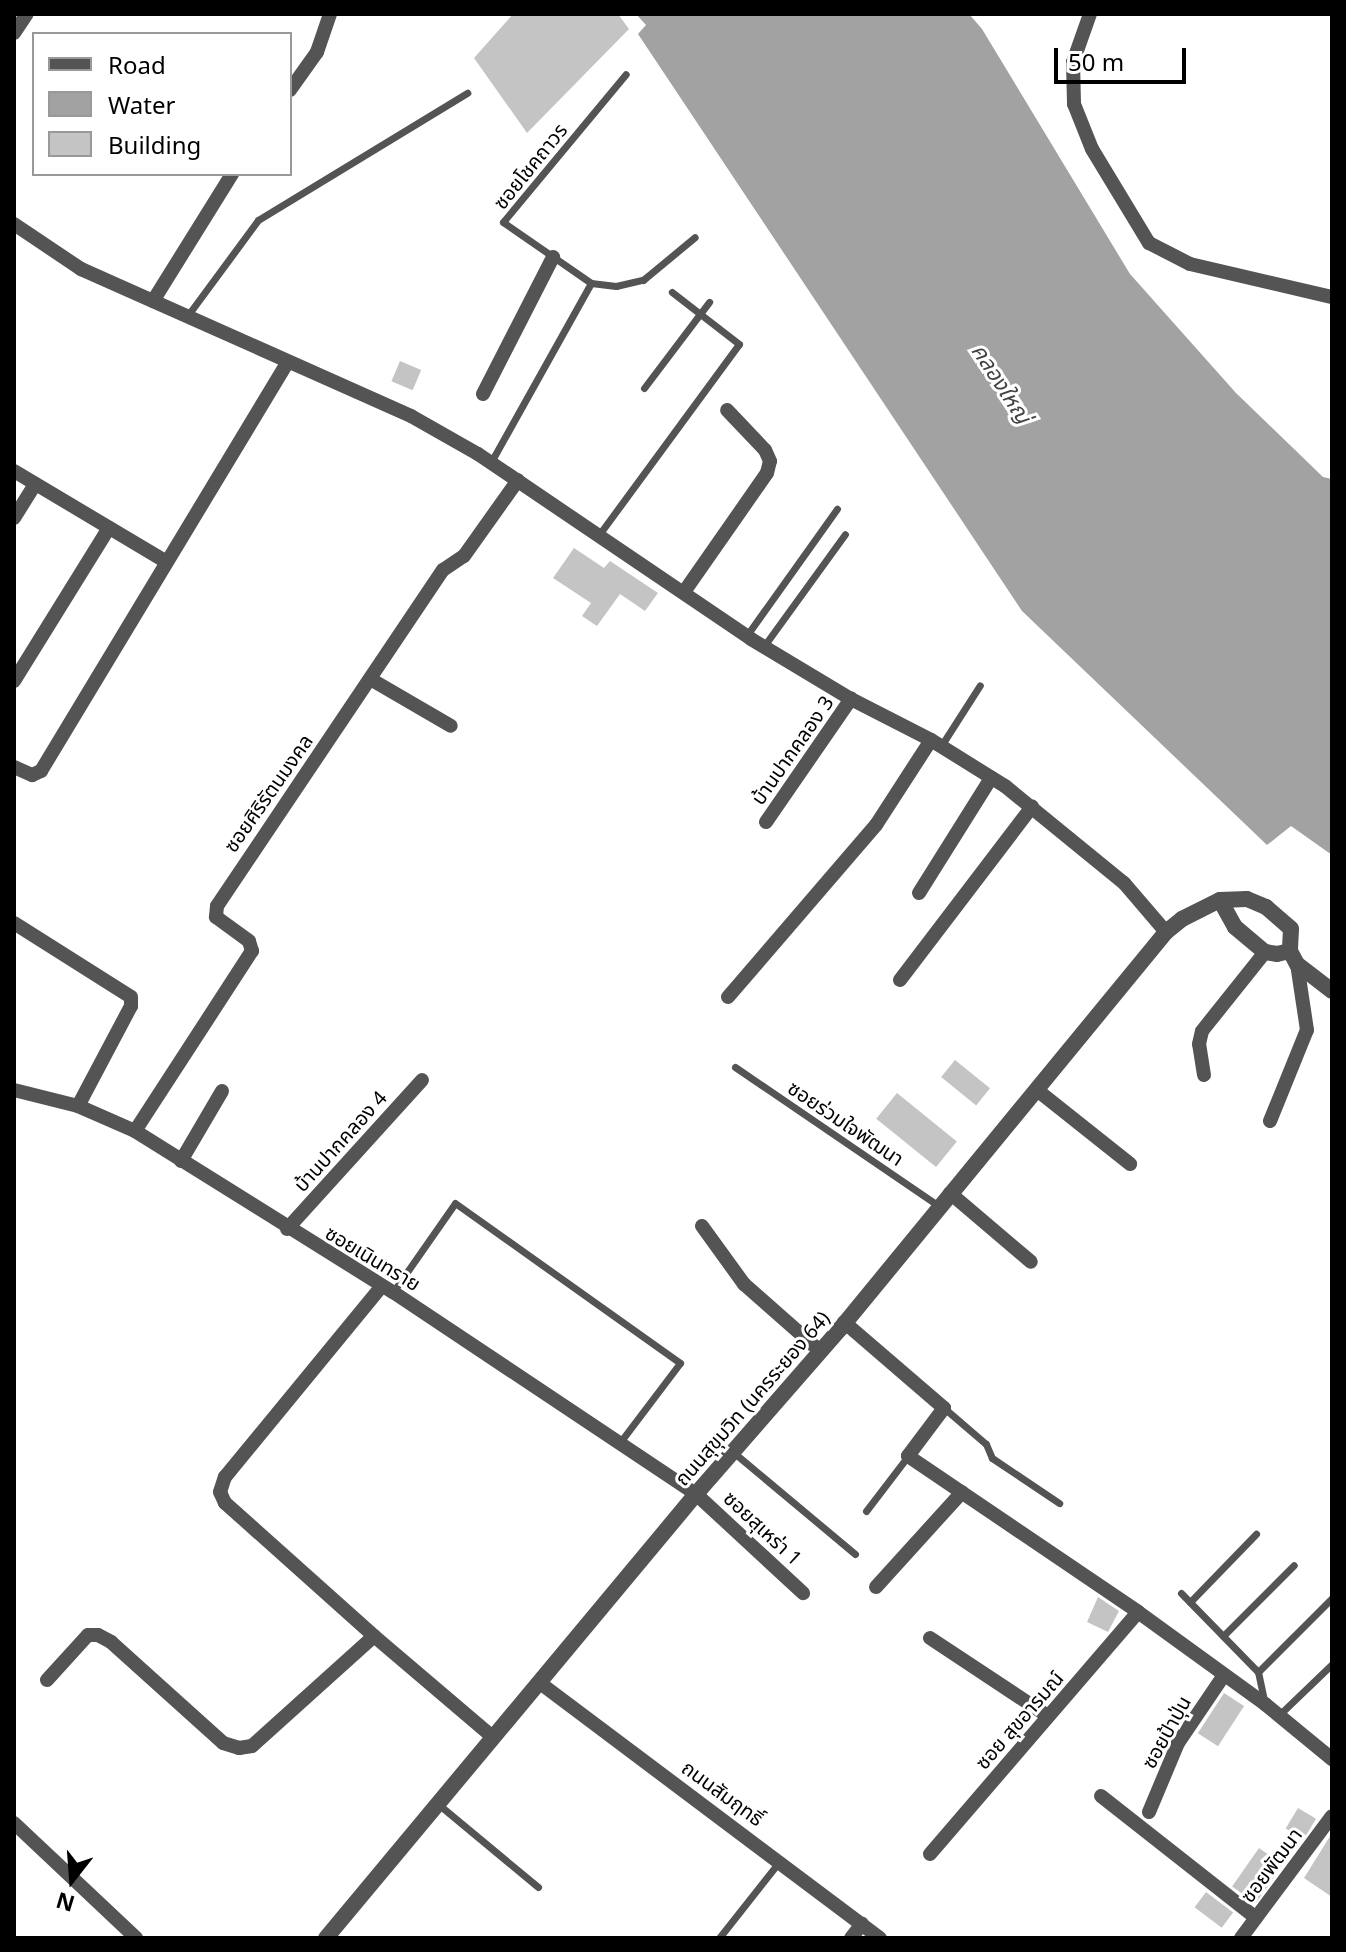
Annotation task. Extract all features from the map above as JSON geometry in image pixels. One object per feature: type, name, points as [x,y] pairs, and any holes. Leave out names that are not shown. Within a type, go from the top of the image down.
[{"type":"street","points":[[14,33],[27,14]]},
{"type":"street","points":[[292,87],[317,52],[330,14]]},
{"type":"street","points":[[1090,14],[1073,62],[1074,104],[1092,149],[1149,243],[1190,264],[1332,297]]},
{"type":"street","points":[[153,301],[231,176]]},
{"type":"street","points":[[14,224],[81,269],[411,416],[491,462],[764,646],[851,699],[936,743],[991,778],[1032,807],[1124,883],[1166,932]]},
{"type":"street","points":[[483,394],[553,257]]},
{"type":"street","points":[[14,767],[32,775],[41,771],[287,363]]},
{"type":"street","points":[[684,592],[767,473],[770,461],[765,450],[727,410]]},
{"type":"street","points":[[14,471],[165,561]]},
{"type":"street","name":"ซอยศิริรัตนมงคล","points":[[135,1131],[252,951],[249,941],[216,917],[217,906],[372,680],[443,570],[464,556],[518,480]]},
{"type":"street","points":[[14,518],[35,484]]},
{"type":"street","points":[[14,681],[109,528]]},
{"type":"street","points":[[372,680],[451,726]]},
{"type":"street","name":"บ้านปากคลอง 3","points":[[766,822],[851,699]]},
{"type":"street","points":[[728,997],[876,825],[936,743]]},
{"type":"street","points":[[919,893],[991,778]]},
{"type":"street","points":[[900,980],[1032,807]]},
{"type":"street","points":[[1270,1121],[1307,1030],[1294,958],[1291,929],[1266,907],[1247,899],[1220,900],[1235,927],[1265,952],[1294,958],[1332,991]]},
{"type":"street","name":"ถนนสุขุมวิท (นครระยอง 64)","points":[[326,1938],[696,1494],[820,1351],[1166,932],[1182,919],[1220,900]]},
{"type":"street","points":[[14,923],[131,997],[131,1006],[78,1106]]},
{"type":"street","points":[[1204,1075],[1199,1044],[1202,1031],[1265,952]]},
{"type":"street","name":"บ้านปากคลอง 4","points":[[287,1229],[422,1080]]},
{"type":"street","name":"ซอยเนินทราย","points":[[14,1090],[78,1106],[135,1131],[387,1289],[621,1441],[696,1494]]},
{"type":"street","points":[[1037,1090],[1130,1164]]},
{"type":"street","points":[[181,1161],[222,1091]]},
{"type":"street","points":[[944,1199],[1031,1262]]},
{"type":"street","points":[[702,1226],[744,1284],[820,1351]]},
{"type":"street","points":[[387,1289],[225,1477],[220,1492],[225,1503],[494,1738]]},
{"type":"street","points":[[844,1322],[944,1408],[908,1456],[1138,1612],[1265,1704],[1332,1759]]},
{"type":"street","points":[[876,1587],[962,1492]]},
{"type":"street","name":"ซอยสุเหร่า 1","points":[[696,1494],[803,1593]]},
{"type":"street","name":"ซอย สุขอารมณ์","points":[[930,1854],[1138,1612]]},
{"type":"street","points":[[47,1680],[88,1635],[98,1635],[111,1642],[223,1743],[239,1748],[252,1746],[374,1636]]},
{"type":"street","points":[[930,1638],[1048,1716]]},
{"type":"street","name":"ซอยป้าปุ่น","points":[[1149,1812],[1178,1743],[1224,1675]]},
{"type":"street","name":"ถนนสัมฤทธิ์","points":[[540,1683],[880,1938]]},
{"type":"street","points":[[1101,1796],[1256,1918]]},
{"type":"street","name":"ซอยพัฒนา","points":[[1241,1938],[1332,1816]]},
{"type":"street","points":[[14,1823],[136,1938]]},
{"type":"street","points":[[851,1938],[862,1924]]},
{"type":"lane","name":"ซอยโชคถาวร","points":[[591,283],[503,222],[626,74]]},
{"type":"lane","points":[[188,315],[258,220],[467,93]]},
{"type":"lane","points":[[491,462],[591,283],[616,286],[643,280],[695,237]]},
{"type":"lane","points":[[598,536],[739,344],[672,292]]},
{"type":"lane","points":[[644,388],[709,302]]},
{"type":"lane","points":[[747,635],[837,509]]},
{"type":"lane","points":[[764,646],[845,534]]},
{"type":"lane","points":[[936,743],[980,685]]},
{"type":"lane","name":"ซอยร่วมใจพัฒนา","points":[[735,1067],[944,1199]]},
{"type":"lane","points":[[387,1289],[455,1203],[680,1363],[621,1441]]},
{"type":"lane","points":[[944,1408],[986,1444],[992,1458],[1059,1503]]},
{"type":"lane","points":[[733,1452],[855,1554]]},
{"type":"lane","points":[[866,1511],[908,1456]]},
{"type":"lane","points":[[1190,1602],[1256,1534]]},
{"type":"lane","points":[[1223,1636],[1294,1565]]},
{"type":"lane","points":[[1181,1593],[1258,1672],[1265,1704]]},
{"type":"lane","points":[[1258,1672],[1332,1598]]},
{"type":"lane","points":[[1279,1715],[1332,1664]]},
{"type":"lane","points":[[438,1803],[538,1887]]},
{"type":"lane","points":[[719,1938],[781,1861]]},
{"type":"water","name":"คลองใหญ่","points":[[636,14],[969,14],[982,29],[1130,274],[1236,393],[1323,477],[1332,479],[1332,855],[1291,826],[1267,845],[1022,611],[638,34],[646,25]]},
{"type":"building","points":[[513,14],[618,14],[629,29],[527,133],[474,58]]},
{"type":"building","points":[[400,361],[421,370],[413,390],[391,381]]},
{"type":"building","points":[[574,548],[604,568],[610,561],[658,593],[645,611],[620,594],[597,626],[582,616],[591,603],[553,578]]},
{"type":"building","points":[[955,1060],[990,1088],[976,1105],[941,1077]]},
{"type":"building","points":[[897,1093],[957,1141],[936,1167],[876,1119]]},
{"type":"building","points":[[1098,1597],[1119,1611],[1108,1632],[1087,1622]]},
{"type":"building","points":[[1224,1693],[1244,1706],[1218,1746],[1198,1733]]},
{"type":"building","points":[[1298,1808],[1316,1819],[1304,1839],[1286,1829]]},
{"type":"building","points":[[1332,1833],[1332,1897],[1304,1878]]},
{"type":"building","points":[[1259,1848],[1283,1865],[1256,1903],[1232,1887]]},
{"type":"building","points":[[1206,1892],[1233,1912],[1222,1928],[1195,1907]]}]
